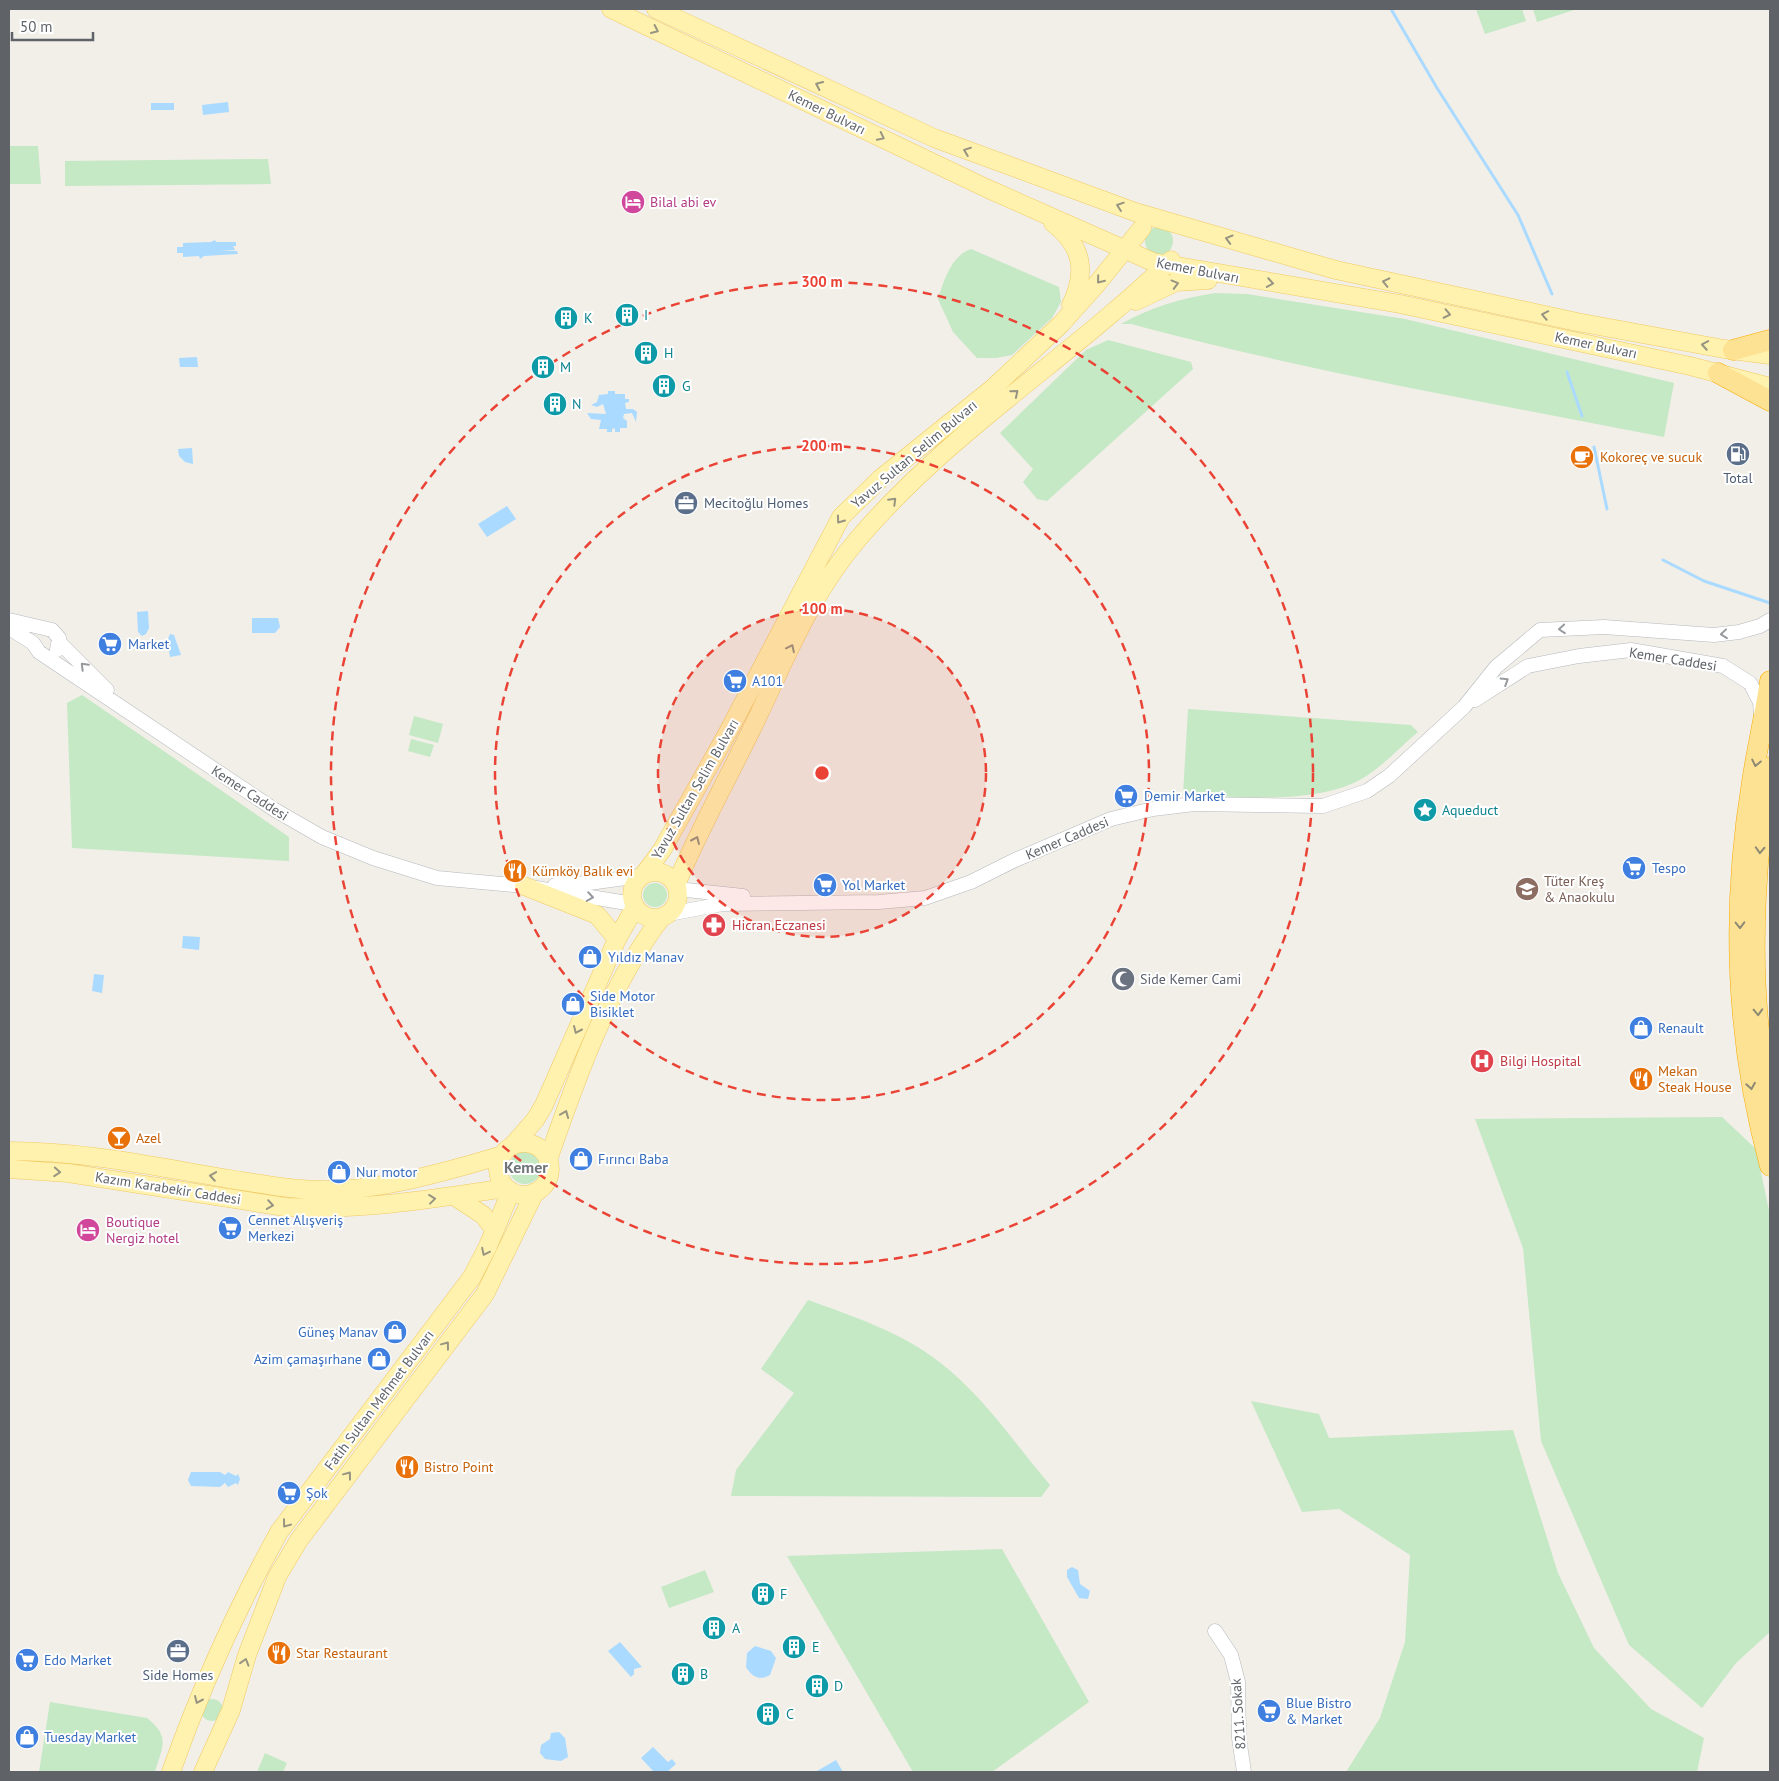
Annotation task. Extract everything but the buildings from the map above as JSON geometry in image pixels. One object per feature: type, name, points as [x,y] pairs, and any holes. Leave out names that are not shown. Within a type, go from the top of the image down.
[{"type":"highway","points":[[1733,350],[1770,340]]},
{"type":"highway","points":[[1718,373],[1770,401]]},
{"type":"highway","points":[[1770,681],[1763,732],[1752,781],[1744,848],[1740,907],[1741,985],[1745,1046],[1754,1104],[1770,1166]]},
{"type":"highway","points":[[1770,767],[1763,811],[1755,938],[1758,1028],[1770,1117]]},
{"type":"main road","name":"Kemer Bulvarı","points":[[611,9],[1124,250],[1164,262],[1242,278],[1400,304],[1718,373],[1770,387]]},
{"type":"main road","name":"Kemer Bulvarı","points":[[656,9],[934,138],[1090,196],[1167,220],[1336,270],[1568,320],[1770,355]]},
{"type":"main road","points":[[1035,209],[1066,232],[1076,248],[1080,262],[1080,283],[1061,324]]},
{"type":"main road","points":[[1153,220],[1167,220],[1174,224],[1181,237],[1179,252],[1164,262],[1142,254],[1138,248],[1137,241],[1142,228],[1153,220]]},
{"type":"main road","name":"Yavuz Sultan Selim Bulvarı","points":[[642,875],[662,850],[718,750],[841,517],[880,479],[993,388],[1061,324],[1142,228]]},
{"type":"main road","name":"Yavuz Sultan Selim Bulvarı","points":[[677,887],[701,829],[805,618],[843,556],[922,472],[1115,310],[1164,262]]},
{"type":"main road","points":[[1115,310],[1176,282],[1242,278]]},
{"type":"main road","points":[[634,905],[617,939],[544,1105],[535,1120],[507,1150],[498,1168],[499,1176],[508,1189],[520,1194],[535,1192],[548,1178],[548,1160],[562,1119],[612,1000],[643,943],[677,903],[677,887],[665,874],[652,871],[642,875],[632,889],[634,905],[642,915],[648,917],[666,915]]},
{"type":"main road","points":[[524,886],[596,914],[617,939]]},
{"type":"main road","points":[[507,1150],[530,1143],[538,1146],[548,1160]]},
{"type":"main road","name":"Kazım Karabekir Caddesi","points":[[9,1151],[78,1155],[270,1186],[326,1190],[386,1183],[458,1168],[507,1150]]},
{"type":"main road","name":"Kazım Karabekir Caddesi","points":[[9,1170],[68,1173],[285,1207],[311,1208],[359,1208],[508,1189]]},
{"type":"main road","name":"Fatih Sultan Mehmet Bulvarı","points":[[171,1772],[200,1695],[262,1564],[280,1532],[472,1277],[494,1229],[508,1189]]},
{"type":"main road","name":"Fatih Sultan Mehmet Bulvarı","points":[[203,1772],[231,1710],[247,1655],[277,1577],[299,1540],[485,1294],[535,1192]]},
{"type":"main road","points":[[454,1196],[483,1215],[494,1229]]},
{"type":"street","points":[[9,620],[56,632],[60,642],[130,713]]},
{"type":"street","name":"Kemer Caddesi","points":[[666,915],[722,904],[879,902],[925,898],[971,882],[1015,860],[1110,819],[1194,804],[1324,806],[1367,791],[1389,776],[1464,707],[1496,668],[1540,630],[1604,626],[1714,635],[1739,632],[1760,626],[1770,620]]},
{"type":"street","name":"Kemer Caddesi","points":[[9,628],[33,642],[37,651],[275,810],[322,837],[373,858],[437,878],[524,886],[634,905]]},
{"type":"street","points":[[33,642],[37,632],[43,629]]},
{"type":"street","points":[[43,654],[54,654],[60,642]]},
{"type":"street","name":"Kemer Caddesi","points":[[1464,707],[1528,666],[1580,656],[1632,650],[1723,666],[1750,683],[1760,702],[1763,732]]},
{"type":"street","name":"Kemer Caddesi","points":[[524,886],[589,884],[642,875]]},
{"type":"street","name":"Kemer Caddesi","points":[[677,887],[793,902]]},
{"type":"street","name":"8211. Sokak","points":[[1216,1630],[1232,1655],[1238,1682],[1239,1738],[1244,1772]]},
{"type":"green space","points":[[1476,9],[1522,9],[1526,21],[1485,34]]},
{"type":"green space","points":[[1533,9],[1577,9],[1537,22]]},
{"type":"green space","points":[[9,146],[38,146],[41,184],[9,184]]},
{"type":"green space","points":[[268,159],[271,184],[65,186],[65,161]]},
{"type":"green space","points":[[1159,227],[1169,231],[1173,241],[1169,251],[1159,255],[1149,251],[1145,241],[1149,231]]},
{"type":"green space","points":[[971,249],[1059,287],[1061,302],[1052,318],[1012,355],[996,358],[977,358],[953,332],[938,299],[953,263],[964,252]]},
{"type":"green space","points":[[1216,293],[1247,294],[1405,319],[1674,383],[1664,437],[1330,371],[1263,357],[1131,324],[1121,324],[1167,304]]},
{"type":"green space","points":[[1108,340],[1191,362],[1193,369],[1047,501],[1037,499],[1023,482],[1033,469],[1000,433],[1086,350]]},
{"type":"green space","points":[[82,695],[289,837],[289,861],[72,848],[67,703]]},
{"type":"green space","points":[[1188,709],[1411,725],[1418,732],[1365,777],[1346,786],[1324,792],[1301,796],[1277,797],[1183,795]]},
{"type":"green space","points":[[414,716],[443,724],[438,743],[409,735]]},
{"type":"green space","points":[[411,739],[434,745],[430,757],[408,751]]},
{"type":"green space","points":[[655,883],[664,886],[667,895],[664,904],[655,907],[646,904],[643,895],[646,886]]},
{"type":"green space","points":[[1722,1117],[1756,1149],[1770,1215],[1770,1632],[1736,1663],[1702,1708],[1629,1645],[1541,1441],[1523,1248],[1475,1119]]},
{"type":"green space","points":[[525,1152],[531,1153],[536,1157],[540,1162],[540,1174],[536,1179],[531,1183],[525,1184],[519,1183],[514,1179],[510,1174],[509,1168],[510,1162],[514,1157],[519,1153]]},
{"type":"green space","points":[[808,1300],[859,1319],[908,1341],[954,1374],[984,1404],[1050,1485],[1041,1497],[731,1496],[736,1470],[794,1393],[761,1369]]},
{"type":"green space","points":[[1251,1401],[1319,1414],[1329,1438],[1513,1430],[1558,1573],[1594,1648],[1651,1709],[1704,1738],[1697,1772],[1346,1772],[1380,1718],[1405,1642],[1410,1555],[1339,1509],[1302,1512]]},
{"type":"green space","points":[[1002,1549],[1089,1702],[992,1772],[913,1772],[787,1556]]},
{"type":"green space","points":[[705,1570],[714,1592],[669,1608],[661,1587]]},
{"type":"green space","points":[[212,1699],[220,1702],[223,1710],[220,1718],[212,1721],[204,1718],[201,1710],[204,1702]]},
{"type":"green space","points":[[50,1702],[147,1718],[159,1731],[163,1743],[155,1772],[39,1772]]},
{"type":"green space","points":[[265,1753],[287,1763],[283,1772],[257,1772]]},
{"type":"water","points":[[228,102],[229,112],[203,115],[202,105]]},
{"type":"water","points":[[151,103],[174,103],[174,110],[151,110]]},
{"type":"water","points":[[215,240],[216,242],[236,242],[236,246],[233,246],[235,250],[220,251],[237,251],[238,254],[204,256],[200,259],[199,256],[183,257],[183,253],[177,253],[177,247],[183,247],[183,243],[211,242]]},
{"type":"water","points":[[197,357],[198,367],[180,367],[179,358]]},
{"type":"water","points":[[608,391],[615,391],[615,394],[625,394],[625,399],[629,399],[629,402],[625,403],[626,409],[633,409],[637,412],[636,422],[632,413],[624,414],[623,418],[627,421],[627,428],[620,428],[620,432],[615,432],[615,428],[612,429],[612,432],[607,432],[607,429],[599,429],[601,420],[591,419],[587,413],[606,414],[603,404],[597,407],[591,405],[597,402],[599,395],[608,394]]},
{"type":"water","points":[[192,448],[193,464],[185,462],[179,456],[178,449]]},
{"type":"water","points":[[507,506],[516,519],[487,537],[478,524]]},
{"type":"water","points":[[148,611],[149,628],[146,634],[142,636],[138,632],[137,612]]},
{"type":"water","points":[[252,618],[278,618],[280,627],[275,633],[252,633]]},
{"type":"water","points":[[170,634],[174,635],[181,655],[170,657],[167,641]]},
{"type":"water","points":[[183,936],[200,937],[199,950],[182,948]]},
{"type":"water","points":[[94,974],[104,975],[102,993],[92,991]]},
{"type":"water","points":[[191,1472],[220,1472],[225,1475],[228,1472],[236,1476],[238,1474],[240,1479],[238,1485],[236,1483],[228,1487],[225,1483],[220,1487],[191,1486],[188,1480]]},
{"type":"water","points":[[1072,1567],[1078,1570],[1080,1584],[1090,1591],[1088,1599],[1079,1598],[1067,1577],[1067,1570]]},
{"type":"water","points":[[620,1642],[642,1667],[634,1669],[634,1674],[631,1677],[608,1651]]},
{"type":"water","points":[[755,1646],[771,1651],[776,1658],[770,1675],[763,1678],[756,1677],[746,1667],[747,1653]]},
{"type":"water","points":[[559,1732],[565,1738],[568,1757],[561,1761],[545,1759],[540,1753],[541,1745],[550,1739],[551,1733]]},
{"type":"water","points":[[653,1747],[668,1762],[672,1759],[676,1764],[667,1772],[654,1772],[641,1758]]},
{"type":"water","points":[[836,1760],[843,1772],[817,1771]]},
{"type":"waterway","points":[[1391,9],[1437,88],[1518,215],[1552,294]]},
{"type":"waterway","points":[[1567,372],[1582,416]]},
{"type":"waterway","points":[[1594,447],[1607,509]]},
{"type":"waterway","points":[[1663,560],[1704,581],[1770,603]]},
{"type":"place","name":"Bilal abi ev","points":[[633,202]]},
{"type":"place","name":"I","points":[[627,315]]},
{"type":"place","name":"K","points":[[566,318]]},
{"type":"place","name":"H","points":[[646,353]]},
{"type":"place","name":"M","points":[[543,367]]},
{"type":"place","name":"G","points":[[664,386]]},
{"type":"place","name":"N","points":[[555,404]]},
{"type":"place","name":"Total","points":[[1738,454]]},
{"type":"place","name":"Kokoreç ve sucuk","points":[[1582,457]]},
{"type":"place","name":"Mecitoğlu Homes","points":[[686,503]]},
{"type":"place","name":"Market","points":[[110,644]]},
{"type":"place","name":"A101","points":[[735,681]]},
{"type":"place","name":"Demir Market","points":[[1126,796]]},
{"type":"place","name":"Aqueduct","points":[[1425,810]]},
{"type":"place","name":"Tespo","points":[[1634,868]]},
{"type":"place","name":"Kümköy Balık evi","points":[[515,871]]},
{"type":"place","name":"Yol Market","points":[[825,885]]},
{"type":"place","name":"Tüter Kreş & Anaokulu","points":[[1527,889]]},
{"type":"place","name":"Hicran Eczanesi","points":[[714,925]]},
{"type":"place","name":"Yıldız Manav","points":[[590,957]]},
{"type":"place","name":"Side Kemer Cami","points":[[1123,979]]},
{"type":"place","name":"Side Motor Bisiklet","points":[[573,1004]]},
{"type":"place","name":"Renault","points":[[1641,1028]]},
{"type":"place","name":"Bilgi Hospital","points":[[1482,1061]]},
{"type":"place","name":"Mekan Steak House","points":[[1641,1079]]},
{"type":"place","name":"Azel","points":[[119,1138]]},
{"type":"place","name":"Fırıncı Baba","points":[[581,1159]]},
{"type":"place","name":"Nur motor","points":[[339,1172]]},
{"type":"place","name":"Cennet Alışveriş Merkezi","points":[[230,1228]]},
{"type":"place","name":"Boutique Nergiz hotel","points":[[88,1230]]},
{"type":"place","name":"Güneş Manav","points":[[395,1332]]},
{"type":"place","name":"Azim çamaşırhane","points":[[379,1359]]},
{"type":"place","name":"Bistro Point","points":[[407,1467]]},
{"type":"place","name":"Şok","points":[[289,1493]]},
{"type":"place","name":"F","points":[[763,1594]]},
{"type":"place","name":"A","points":[[714,1628]]},
{"type":"place","name":"E","points":[[794,1647]]},
{"type":"place","name":"Side Homes","points":[[178,1651]]},
{"type":"place","name":"Star Restaurant","points":[[279,1653]]},
{"type":"place","name":"Edo Market","points":[[27,1660]]},
{"type":"place","name":"B","points":[[683,1674]]},
{"type":"place","name":"D","points":[[817,1686]]},
{"type":"place","name":"Blue Bistro & Market","points":[[1269,1711]]},
{"type":"place","name":"C","points":[[768,1714]]},
{"type":"place","name":"Tuesday Market","points":[[27,1737]]},
{"type":"district","name":"Kemer","points":[[526,1167]]}]
